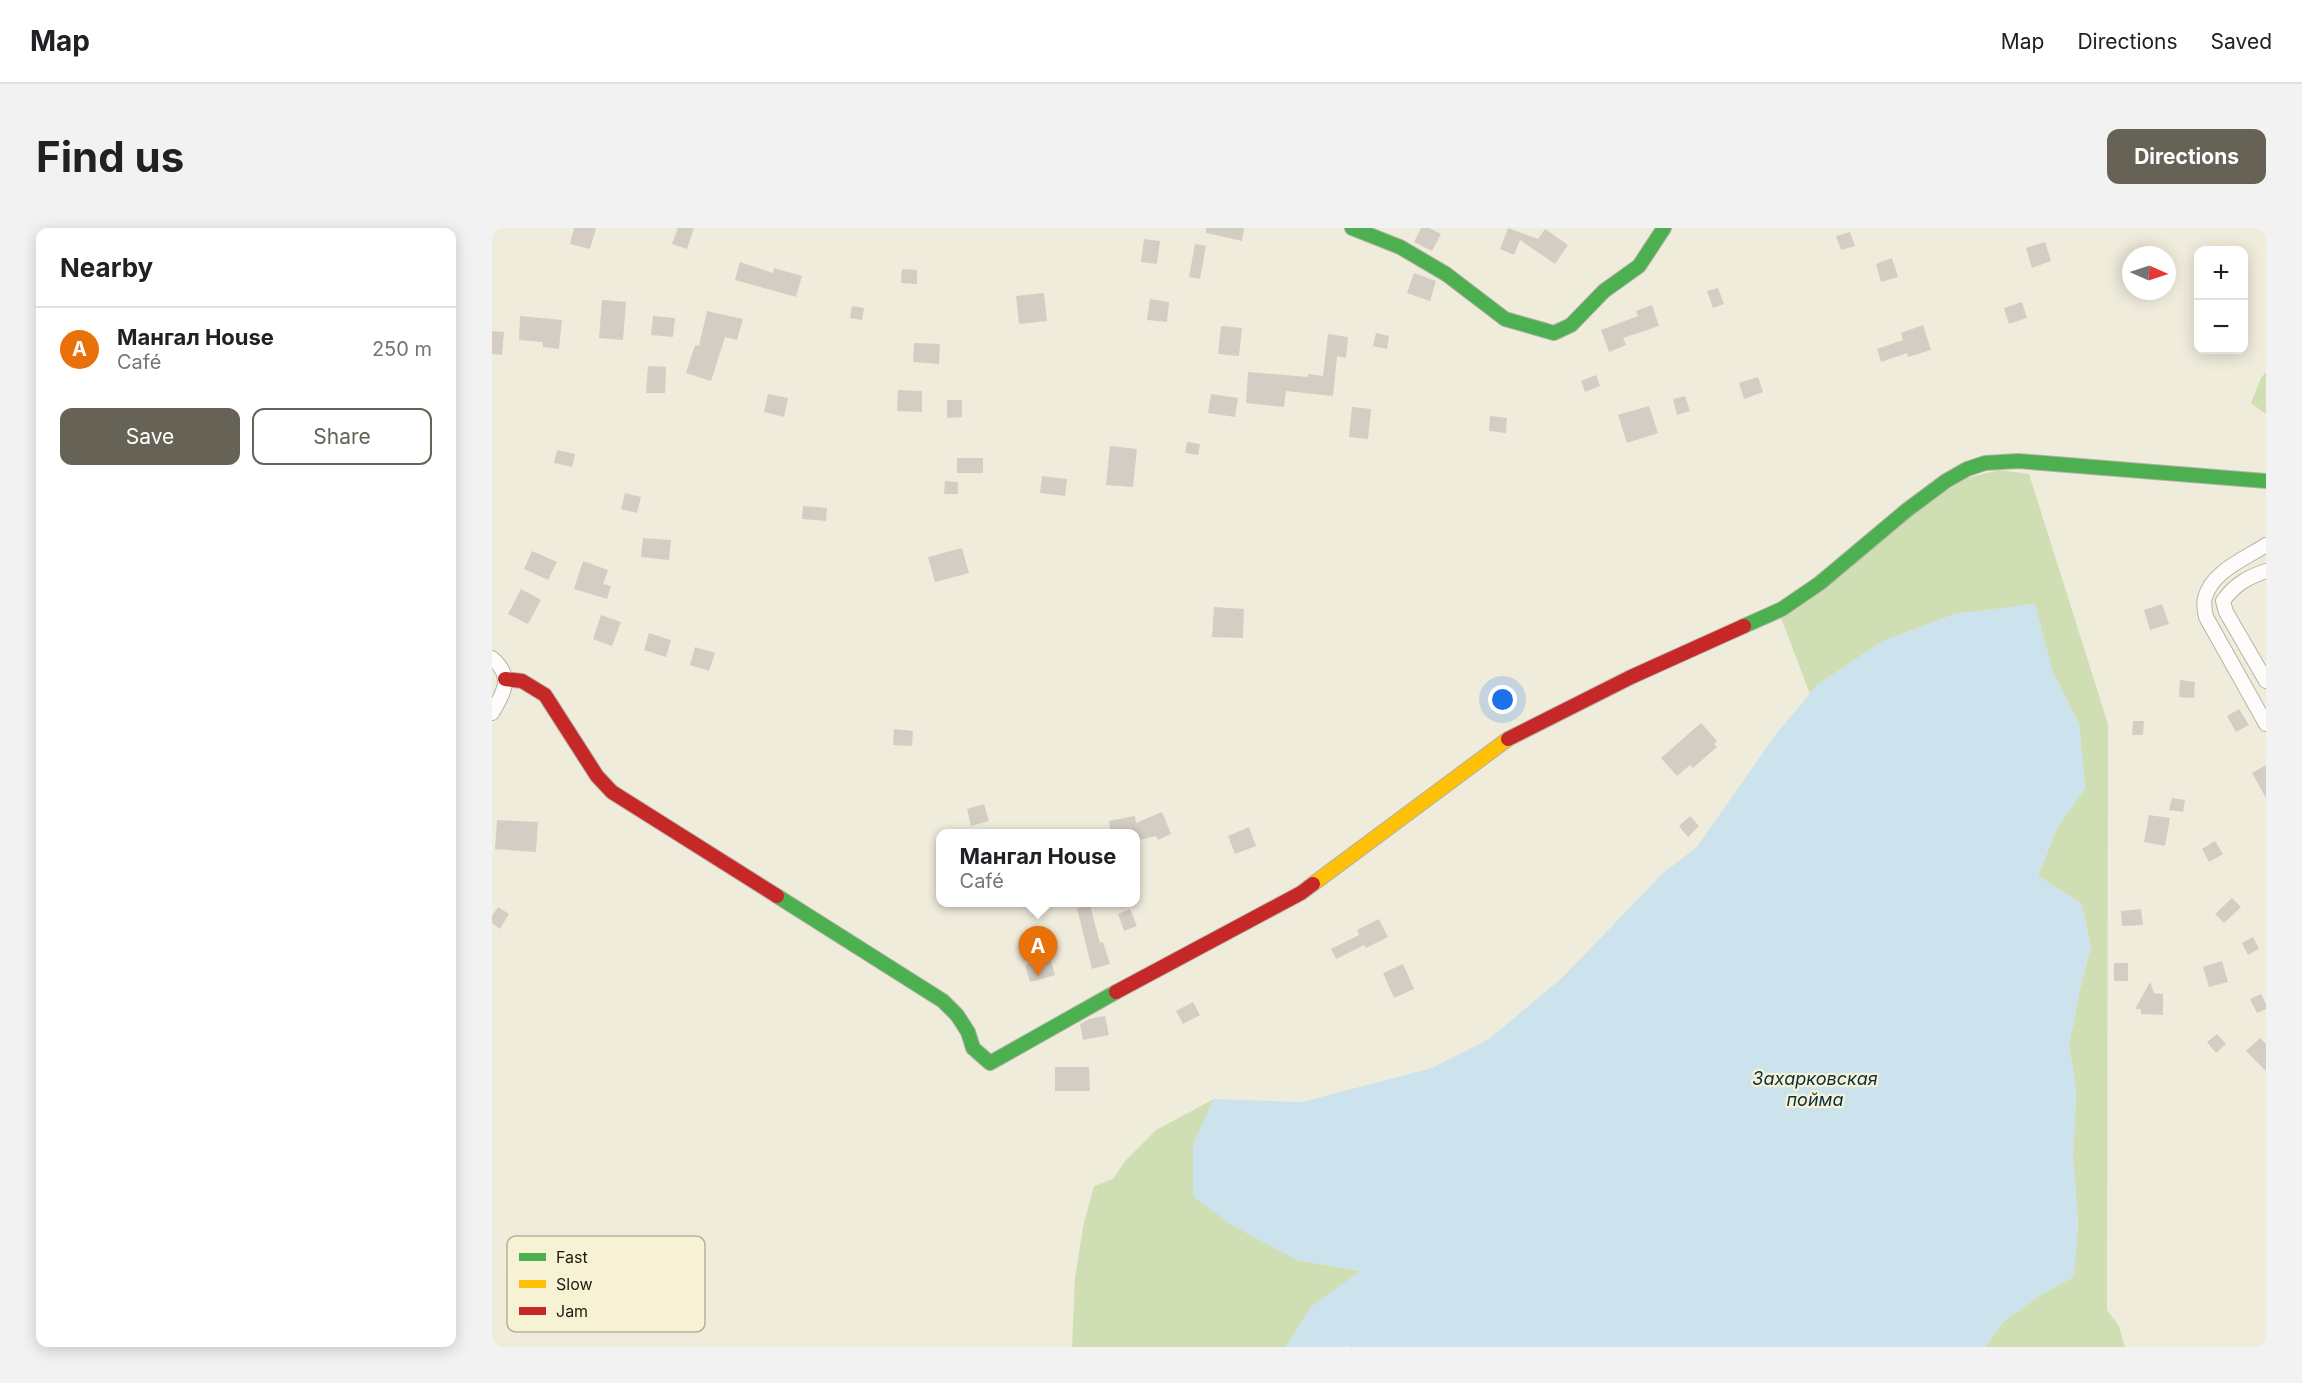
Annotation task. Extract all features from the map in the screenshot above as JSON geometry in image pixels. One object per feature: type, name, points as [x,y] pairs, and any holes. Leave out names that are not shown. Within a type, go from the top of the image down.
[{"type":"street","points":[[1352,228],[1400,247],[1446,274],[1505,319],[1554,333],[1571,325],[1604,291],[1639,266],[1664,228]]},
{"type":"street","points":[[505,679],[522,681],[544,695],[558,711],[597,776],[612,792],[943,1001],[957,1015],[968,1032],[973,1048],[990,1063],[1084,1009],[1301,893],[1508,739],[1631,677],[1782,609],[1820,583],[1907,510],[1946,481],[1967,469],[1985,463],[2018,460],[2266,481]]},
{"type":"street","points":[[2266,545],[2225,571],[2212,583],[2204,598],[2206,617],[2266,724]]},
{"type":"street","points":[[2266,571],[2251,576],[2231,590],[2223,601],[2226,612],[2266,681]]},
{"type":"street","points":[[492,658],[500,665],[505,679],[504,693],[492,713]]},
{"type":"green space","points":[[2266,372],[2266,414],[2251,403],[2261,378]]},
{"type":"green space","points":[[1999,470],[2029,474],[2108,724],[2107,1310],[2119,1326],[2125,1347],[1985,1347],[2004,1321],[2042,1294],[2073,1277],[2078,1224],[2073,1158],[2076,1091],[2069,1044],[2091,946],[2081,903],[2038,876],[2057,828],[2085,788],[2079,724],[2052,670],[2035,604],[1955,614],[1883,641],[1817,685],[1810,694],[1780,615],[1917,509],[1967,478]]},
{"type":"green space","points":[[1214,1099],[1193,1145],[1297,1260],[1361,1271],[1311,1307],[1286,1347],[1072,1347],[1075,1278],[1083,1227],[1094,1186],[1113,1179],[1125,1161],[1156,1130]]},
{"type":"water","name":"Захарковская пойма","points":[[2035,604],[2052,670],[2079,724],[2085,788],[2057,828],[2038,876],[2081,903],[2091,947],[2069,1044],[2076,1091],[2073,1158],[2078,1224],[2074,1277],[2042,1294],[2004,1321],[1985,1347],[1350,1347],[1347,1345],[1344,1347],[1286,1347],[1311,1307],[1360,1271],[1297,1260],[1231,1225],[1193,1196],[1193,1145],[1214,1099],[1302,1102],[1432,1068],[1489,1039],[1563,977],[1664,872],[1696,848],[1777,733],[1817,685],[1883,641],[1955,614]]},
{"type":"building","points":[[574,228],[596,228],[590,249],[570,244]]},
{"type":"building","points":[[678,228],[694,228],[687,249],[672,244]]},
{"type":"building","points":[[1206,228],[1244,228],[1242,241],[1206,233]]},
{"type":"building","points":[[1421,228],[1429,228],[1441,234],[1432,251],[1414,242]]},
{"type":"building","points":[[1508,228],[1538,239],[1545,229],[1568,245],[1555,264],[1520,240],[1514,255],[1500,249]]},
{"type":"building","points":[[1850,232],[1855,246],[1841,250],[1836,236]]},
{"type":"building","points":[[1144,239],[1160,241],[1157,264],[1141,262]]},
{"type":"building","points":[[2045,242],[2051,261],[2032,268],[2026,248]]},
{"type":"building","points":[[1195,244],[1206,246],[1200,279],[1189,277]]},
{"type":"building","points":[[1892,258],[1898,277],[1881,282],[1876,264]]},
{"type":"building","points":[[740,262],[773,273],[774,268],[802,276],[796,297],[735,280]]},
{"type":"building","points":[[902,269],[917,270],[917,284],[901,283]]},
{"type":"building","points":[[1414,273],[1436,281],[1430,301],[1407,293]]},
{"type":"building","points":[[1718,288],[1724,304],[1713,308],[1707,291]]},
{"type":"building","points":[[1044,293],[1047,321],[1019,324],[1016,296]]},
{"type":"building","points":[[1150,299],[1169,302],[1167,322],[1147,320]]},
{"type":"building","points":[[602,300],[626,302],[623,340],[599,338]]},
{"type":"building","points":[[2022,302],[2027,318],[2009,324],[2004,308]]},
{"type":"building","points":[[1652,305],[1659,326],[1623,338],[1626,345],[1609,352],[1601,330],[1638,316],[1636,311]]},
{"type":"building","points":[[852,306],[864,308],[862,320],[850,318]]},
{"type":"building","points":[[707,311],[743,319],[737,340],[725,337],[711,381],[686,373],[695,345],[699,346]]},
{"type":"building","points":[[520,316],[562,320],[559,349],[543,347],[543,342],[519,340]]},
{"type":"building","points":[[653,316],[675,318],[673,337],[651,335]]},
{"type":"building","points":[[1923,325],[1931,350],[1908,357],[1907,353],[1881,362],[1877,349],[1903,340],[1901,333]]},
{"type":"building","points":[[1221,326],[1242,328],[1239,356],[1218,354]]},
{"type":"building","points":[[492,331],[504,332],[502,355],[492,354]]},
{"type":"building","points":[[1376,333],[1389,336],[1387,349],[1373,346]]},
{"type":"building","points":[[1328,334],[1348,337],[1346,358],[1337,356],[1333,396],[1286,391],[1284,407],[1246,403],[1248,372],[1323,376]]},
{"type":"building","points":[[914,343],[940,344],[939,364],[913,362]]},
{"type":"building","points":[[648,366],[666,367],[665,393],[646,393]]},
{"type":"building","points":[[1596,375],[1600,386],[1585,392],[1581,381]]},
{"type":"building","points":[[1758,377],[1763,392],[1744,399],[1739,383]]},
{"type":"building","points":[[898,390],[922,391],[922,412],[897,411]]},
{"type":"building","points":[[768,394],[788,398],[784,417],[764,412]]},
{"type":"building","points":[[1211,394],[1238,398],[1235,417],[1208,413]]},
{"type":"building","points":[[1685,396],[1690,411],[1677,415],[1673,399]]},
{"type":"building","points":[[947,400],[962,400],[962,417],[947,418]]},
{"type":"building","points":[[1649,406],[1658,433],[1627,443],[1618,415]]},
{"type":"building","points":[[1352,407],[1371,409],[1368,439],[1349,437]]},
{"type":"building","points":[[1490,416],[1507,418],[1506,433],[1489,431]]},
{"type":"building","points":[[1187,442],[1200,444],[1198,455],[1185,453]]},
{"type":"building","points":[[1110,446],[1137,449],[1133,487],[1106,485]]},
{"type":"building","points":[[557,450],[575,454],[572,467],[554,463]]},
{"type":"building","points":[[957,458],[983,458],[983,473],[957,473]]},
{"type":"building","points":[[1042,476],[1067,479],[1065,496],[1040,493]]},
{"type":"building","points":[[945,481],[958,482],[958,494],[944,494]]},
{"type":"building","points":[[625,493],[641,497],[637,513],[621,509]]},
{"type":"building","points":[[803,506],[827,508],[826,521],[802,519]]},
{"type":"building","points":[[643,538],[671,540],[669,560],[641,557]]},
{"type":"building","points":[[962,548],[969,573],[935,582],[928,557]]},
{"type":"building","points":[[532,551],[557,562],[548,580],[524,569]]},
{"type":"building","points":[[583,561],[608,570],[603,584],[611,586],[607,599],[574,589]]},
{"type":"building","points":[[521,589],[541,600],[528,624],[508,614]]},
{"type":"building","points":[[2162,604],[2169,624],[2150,630],[2144,610]]},
{"type":"building","points":[[1214,607],[1244,609],[1243,638],[1212,637]]},
{"type":"building","points":[[601,615],[621,622],[612,646],[593,639]]},
{"type":"building","points":[[649,633],[671,640],[666,657],[644,650]]},
{"type":"building","points":[[695,647],[715,653],[709,671],[690,665]]},
{"type":"building","points":[[2180,680],[2195,682],[2194,698],[2179,697]]},
{"type":"building","points":[[2239,709],[2249,725],[2236,732],[2227,716]]},
{"type":"building","points":[[2133,721],[2144,721],[2143,735],[2132,735]]},
{"type":"building","points":[[1701,723],[1717,741],[1714,744],[1717,747],[1693,768],[1690,765],[1677,776],[1661,758]]},
{"type":"building","points":[[894,729],[913,731],[912,746],[893,745]]},
{"type":"building","points":[[2266,765],[2266,798],[2252,773]]},
{"type":"building","points":[[2172,798],[2185,800],[2183,812],[2169,810]]},
{"type":"building","points":[[984,804],[989,821],[971,826],[967,809]]},
{"type":"building","points":[[1162,812],[1171,834],[1158,840],[1156,836],[1140,840],[1140,829],[1110,829],[1109,821],[1135,816],[1136,823]]},
{"type":"building","points":[[2149,815],[2170,818],[2165,846],[2144,842]]},
{"type":"building","points":[[1690,816],[1699,826],[1688,837],[1679,826]]},
{"type":"building","points":[[497,820],[538,822],[536,852],[495,849]]},
{"type":"building","points":[[1249,827],[1256,846],[1235,854],[1228,836]]},
{"type":"building","points":[[2215,841],[2223,854],[2209,862],[2202,849]]},
{"type":"building","points":[[2232,898],[2241,907],[2224,923],[2215,914]]},
{"type":"building","points":[[498,907],[509,914],[500,929],[492,923],[492,916]]},
{"type":"building","points":[[1091,907],[1100,943],[1103,942],[1110,964],[1092,969],[1077,908]]},
{"type":"building","points":[[1130,909],[1137,926],[1124,931],[1118,914]]},
{"type":"building","points":[[2141,909],[2143,925],[2122,926],[2121,911]]},
{"type":"building","points":[[1379,919],[1388,937],[1366,948],[1364,945],[1336,959],[1331,949],[1359,935],[1357,930]]},
{"type":"building","points":[[2253,937],[2259,949],[2248,955],[2242,943]]},
{"type":"building","points":[[1050,958],[1055,975],[1030,982],[1025,965]]},
{"type":"building","points":[[2222,961],[2228,982],[2209,987],[2203,967]]},
{"type":"building","points":[[2114,963],[2128,963],[2128,981],[2114,981]]},
{"type":"building","points":[[1403,964],[1414,989],[1394,998],[1383,973]]},
{"type":"building","points":[[2150,982],[2154,993],[2163,994],[2163,1015],[2141,1014],[2141,1009],[2135,1009]]},
{"type":"building","points":[[2261,994],[2266,1009],[2257,1013],[2250,999]]},
{"type":"building","points":[[1193,1002],[1200,1015],[1183,1024],[1176,1011]]},
{"type":"building","points":[[1105,1016],[1109,1035],[1083,1040],[1080,1024],[1089,1019]]},
{"type":"building","points":[[2217,1034],[2226,1044],[2216,1053],[2207,1042]]},
{"type":"building","points":[[2260,1038],[2266,1044],[2266,1071],[2246,1051]]},
{"type":"building","points":[[1055,1067],[1089,1067],[1090,1091],[1055,1091]]},
{"type":"traffic: fast","points":[[1352,228],[1400,247],[1446,274],[1505,319],[1554,333],[1571,325],[1604,291],[1639,266],[1664,228]]},
{"type":"traffic: fast","points":[[1744,626],[1782,609],[1820,583],[1907,510],[1946,481],[1967,469],[1985,463],[2018,461],[2266,481]]},
{"type":"traffic: fast","points":[[777,896],[943,1001],[957,1015],[968,1032],[973,1048],[990,1063],[1116,992]]},
{"type":"traffic: slow","points":[[1313,884],[1508,739]]},
{"type":"traffic: jam","points":[[1508,739],[1631,677],[1744,626]]},
{"type":"traffic: jam","points":[[505,679],[522,681],[545,695],[597,776],[612,792],[777,896]]},
{"type":"traffic: jam","points":[[1116,992],[1301,893],[1313,884]]},
{"type":"place","name":"Мангал House","points":[[1038,976]]}]
